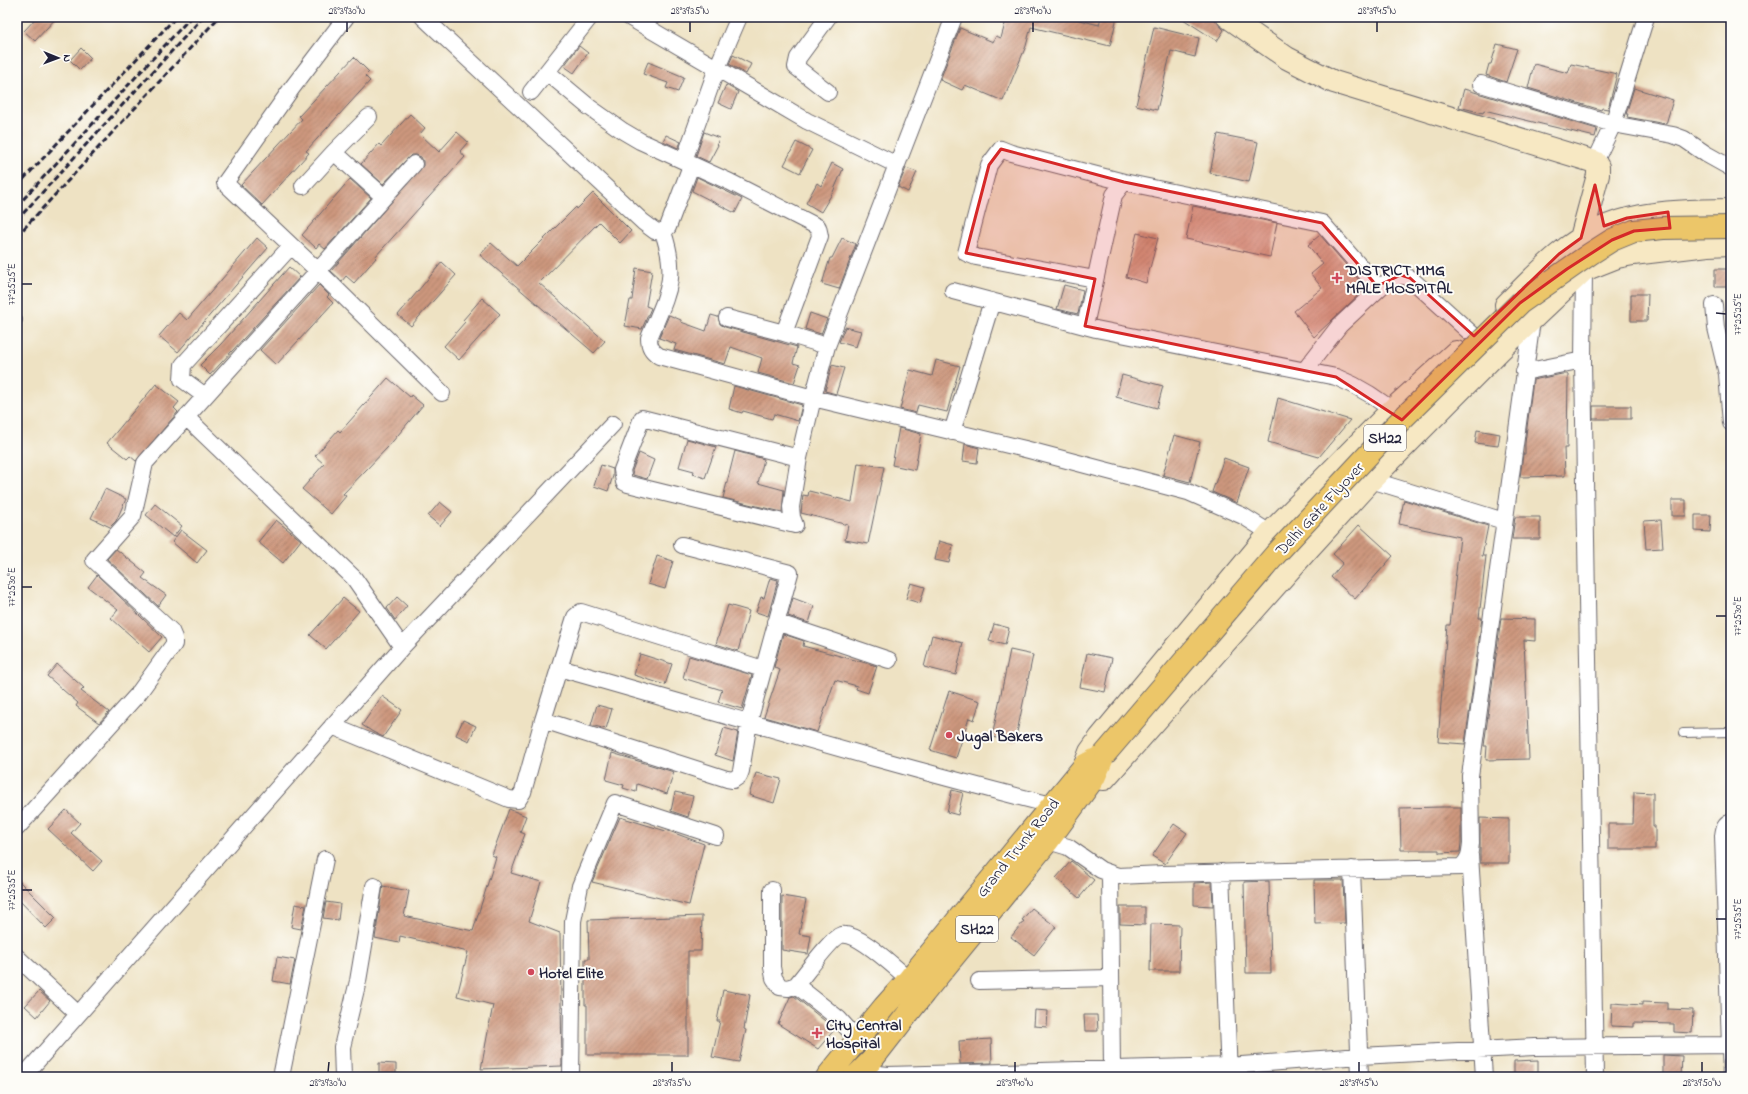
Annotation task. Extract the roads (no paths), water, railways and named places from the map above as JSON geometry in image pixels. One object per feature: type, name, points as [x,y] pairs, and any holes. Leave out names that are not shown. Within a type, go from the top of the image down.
[{"type":"highway","name":"Delhi Gate Flyover","points":[[1090,772],[1275,555],[1395,426],[1520,303],[1612,240],[1634,231],[1663,228],[1731,227]]},
{"type":"highway","name":"Grand Trunk Road","points":[[827,1077],[884,1006],[909,980],[1052,805],[1090,772]]},
{"type":"highway","name":"Grand Trunk Road","points":[[855,1077],[871,1061],[924,993],[1048,841],[1090,772]]},
{"type":"main road","points":[[1228,17],[1287,58],[1334,82],[1595,162],[1598,167],[1598,175],[1581,238]]},
{"type":"main road","points":[[1595,185],[1604,226]]},
{"type":"main road","points":[[1731,210],[1686,210],[1627,218],[1604,226],[1581,238],[1559,254],[1474,336],[1392,410],[1270,533],[1100,738],[1090,752],[1090,772],[1104,779],[1371,480],[1584,270],[1617,257],[1674,249],[1731,244]]},
{"type":"main road","points":[[1668,212],[1674,249]]},
{"type":"street","points":[[346,17],[292,88],[225,183],[317,270],[442,393]]},
{"type":"street","points":[[423,17],[642,222],[655,231],[663,232]]},
{"type":"street","points":[[531,92],[590,17]]},
{"type":"street","points":[[629,17],[807,121],[897,165]]},
{"type":"street","points":[[663,232],[668,227],[689,171],[686,155],[717,68],[739,17]]},
{"type":"street","points":[[828,17],[798,58],[796,67],[828,92]]},
{"type":"street","points":[[799,458],[642,418],[622,470],[622,476],[624,482],[628,484],[796,525],[792,517],[791,507],[799,458],[812,398],[827,346],[954,17]]},
{"type":"street","points":[[1595,162],[1614,124],[1646,17]]},
{"type":"street","points":[[547,72],[589,108],[640,141],[730,182],[818,227],[820,236],[784,333]]},
{"type":"street","points":[[1481,84],[1614,124],[1673,135],[1684,139],[1706,154],[1731,168]]},
{"type":"street","points":[[303,186],[369,116]]},
{"type":"street","points":[[1095,279],[976,257],[966,253],[989,166],[1001,149],[1011,153],[1124,182],[1322,223],[1377,286],[1384,284]]},
{"type":"street","points":[[334,152],[384,197]]},
{"type":"street","points":[[17,828],[138,694],[174,644],[174,638],[171,631],[94,560],[133,516],[145,463],[317,270],[414,164]]},
{"type":"street","points":[[1084,326],[1114,195],[1124,182]]},
{"type":"street","points":[[663,232],[667,245],[671,273],[669,288],[649,338],[649,345],[654,352],[660,356],[812,398],[1025,449],[1188,492],[1243,516],[1270,533]]},
{"type":"street","points":[[205,396],[182,379],[183,365],[291,246]]},
{"type":"street","points":[[1584,270],[1583,360],[1595,1077]]},
{"type":"street","points":[[1305,370],[1339,326],[1384,284],[1401,274],[1410,278],[1474,336]]},
{"type":"street","points":[[953,291],[1084,326],[1336,377],[1347,382],[1392,410],[1417,433]]},
{"type":"street","points":[[952,432],[992,301]]},
{"type":"street","points":[[1714,305],[1725,339],[1731,423]]},
{"type":"street","points":[[727,318],[827,346]]},
{"type":"street","points":[[1484,1077],[1470,854],[1470,776],[1532,320]]},
{"type":"street","points":[[1524,372],[1583,360]]},
{"type":"street","points":[[186,417],[354,578],[402,648]]},
{"type":"street","points":[[23,1077],[402,648],[613,424]]},
{"type":"street","points":[[1371,480],[1504,521]]},
{"type":"street","points":[[543,720],[733,780],[739,776],[749,722],[790,573],[682,545]]},
{"type":"street","points":[[332,726],[509,799],[518,800],[523,792],[543,720],[575,617],[581,612],[763,669]]},
{"type":"street","points":[[776,622],[889,660]]},
{"type":"street","points":[[559,668],[946,779],[1052,805]]},
{"type":"street","points":[[570,1077],[574,921],[576,903],[580,886],[615,803],[716,836]]},
{"type":"street","points":[[1731,822],[1724,828],[1723,836],[1731,1077]]},
{"type":"street","points":[[1048,841],[1068,847],[1100,870],[1118,876],[1221,872],[1461,867],[1466,862],[1470,854]]},
{"type":"street","points":[[281,1077],[325,859]]},
{"type":"street","points":[[1352,869],[1360,1077]]},
{"type":"street","points":[[1221,872],[1229,1072]]},
{"type":"street","points":[[1102,1072],[1111,978],[1110,874]]},
{"type":"street","points":[[343,1077],[343,1040],[358,981],[374,886]]},
{"type":"street","points":[[772,890],[772,967],[774,978],[780,987],[788,988],[796,985],[832,941],[840,935],[851,935],[861,940],[909,980]]},
{"type":"street","points":[[17,957],[78,1014]]},
{"type":"street","points":[[979,980],[1111,978]]},
{"type":"street","points":[[796,985],[839,1019],[858,1039]]},
{"type":"street","points":[[871,1061],[872,1069],[879,1074],[888,1075],[1229,1072],[1360,1056],[1595,1046],[1731,1045]]},
{"type":"lane","points":[[1683,733],[1731,732]]},
{"type":"railway","points":[[17,186],[176,17]]},
{"type":"railway","points":[[17,206],[191,17]]},
{"type":"railway","points":[[17,220],[203,17]]},
{"type":"railway","points":[[17,236],[219,17]]},
{"type":"place","name":"DISTRICT MMG MALE HOSPITAL","points":[[1337,278]]},
{"type":"place","name":"Jugal Bakers","points":[[949,735]]},
{"type":"place","name":"Hotel Elite","points":[[531,972]]},
{"type":"place","name":"City Central Hospital","points":[[817,1033]]}]
